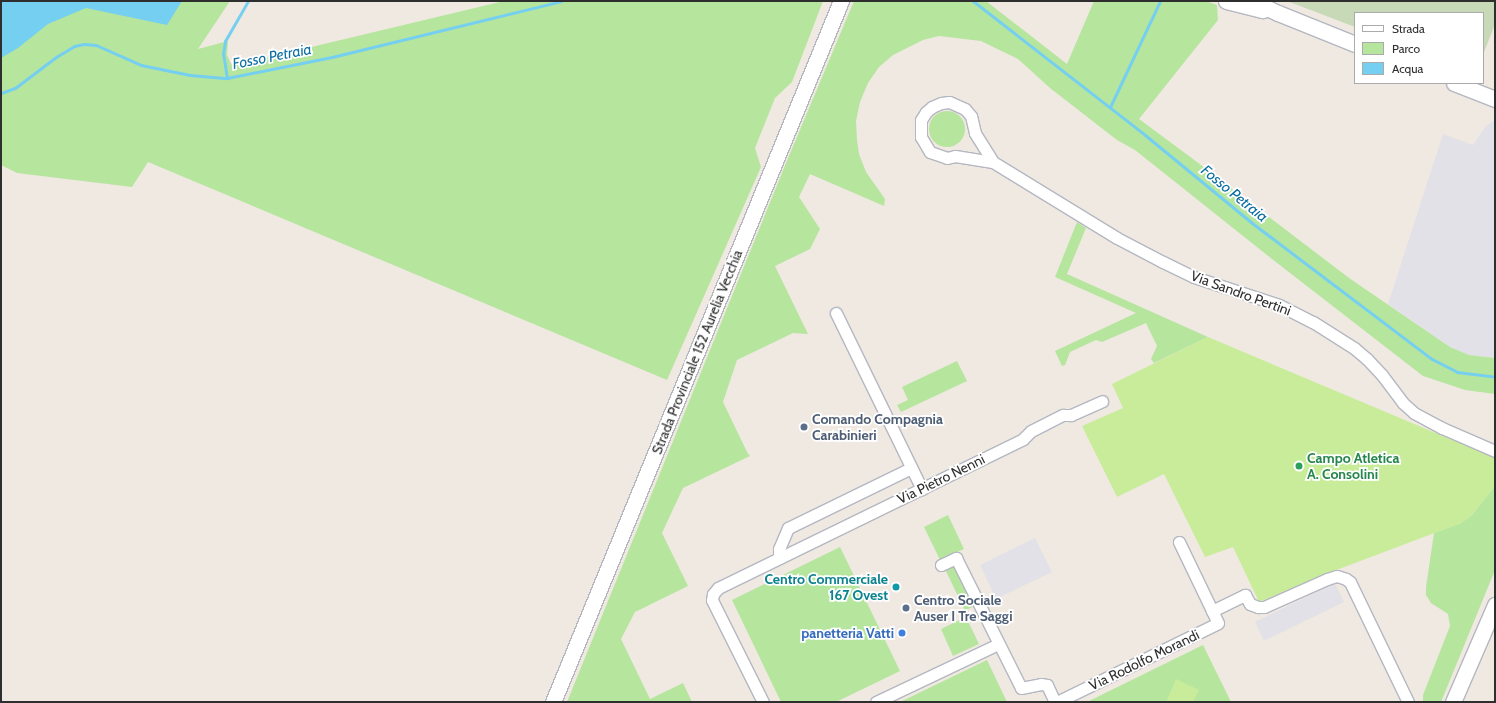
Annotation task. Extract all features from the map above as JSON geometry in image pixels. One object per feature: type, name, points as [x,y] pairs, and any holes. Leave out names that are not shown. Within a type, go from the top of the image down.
[{"type":"main road","name":"Strada Provinciale 152 Aurelia Vecchia","points":[[552,702],[841,1]]},
{"type":"main road","points":[[1226,1],[1278,13]]},
{"type":"main road","points":[[1253,1],[1278,13],[1354,44]]},
{"type":"main road","points":[[1457,84],[1495,99]]},
{"type":"main road","points":[[1453,702],[1495,605]]},
{"type":"street","name":"Via Sandro Pertini","points":[[993,162],[975,133],[971,116],[965,109],[949,102],[936,105],[926,112],[921,120],[921,138],[930,152],[947,158],[955,156],[993,162],[1117,238],[1163,262],[1194,277],[1280,305],[1326,329],[1367,359],[1382,375],[1403,403],[1414,413],[1442,428],[1495,451]]},
{"type":"street","points":[[836,313],[922,489]]},
{"type":"street","name":"Via Pietro Nenni","points":[[763,702],[712,600],[713,594],[720,586],[1023,439],[1031,431],[1063,415],[1071,415],[1102,400]]},
{"type":"street","name":"Via Pietro Nenni","points":[[779,558],[779,549],[788,528],[911,468]]},
{"type":"street","name":"Via Rodolfo Morandi","points":[[1056,702],[1218,623],[1179,542]]},
{"type":"street","points":[[941,565],[956,558],[1021,688],[1041,684],[1046,685],[1056,702]]},
{"type":"street","points":[[1212,611],[1245,595],[1250,604],[1258,607],[1264,607],[1327,579],[1337,576],[1346,579],[1350,582],[1408,702]]},
{"type":"street","points":[[876,702],[998,644]]},
{"type":"shaded area","points":[[1495,120],[1495,358],[1469,355],[1450,347],[1388,304],[1443,134],[1473,145],[1485,127]]},
{"type":"shaded area","points":[[1035,538],[1052,572],[996,599],[980,565]]},
{"type":"shaded area","points":[[1335,583],[1344,602],[1264,641],[1255,622]]},
{"type":"green space","points":[[1,1],[230,1],[198,49],[228,41],[227,55],[232,66],[504,1],[823,1],[792,82],[775,98],[755,148],[761,167],[667,380],[148,162],[132,187],[17,173],[1,165]]},
{"type":"green space","points":[[854,1],[986,1],[1067,64],[1094,1],[1206,1],[1217,5],[1218,20],[1139,119],[1349,278],[1450,347],[1469,355],[1495,358],[1495,394],[1465,390],[1423,376],[1135,150],[1117,140],[1050,88],[1018,59],[981,41],[939,36],[923,40],[893,55],[879,67],[868,83],[860,102],[856,121],[859,154],[866,172],[885,199],[884,206],[810,174],[799,197],[820,229],[810,249],[775,266],[808,334],[793,333],[737,360],[723,402],[750,456],[683,488],[662,533],[688,586],[635,612],[621,639],[650,699],[683,683],[692,702],[567,702],[786,163]]},
{"type":"green space","points":[[1287,1],[1495,1],[1495,24],[1484,52],[1484,12],[1354,12],[1354,27]]},
{"type":"green space","points":[[950,111],[960,116],[964,122],[964,136],[960,142],[954,146],[944,147],[934,142],[930,136],[929,126],[934,116],[940,112]]},
{"type":"green space","points":[[1077,222],[1086,228],[1067,274],[1208,337],[1154,363],[1151,359],[1157,346],[1146,323],[1102,342],[1096,340],[1070,352],[1065,365],[1062,366],[1055,351],[1136,313],[1055,277]]},
{"type":"green space","name":"Campo Atletica A. Consolini","points":[[1208,337],[1495,458],[1495,486],[1472,515],[1461,523],[1339,569],[1259,602],[1233,547],[1205,557],[1164,474],[1117,497],[1082,426],[1123,408],[1112,384]]},
{"type":"green space","points":[[957,361],[967,381],[901,412],[897,405],[908,400],[902,387]]},
{"type":"green space","points":[[1495,486],[1495,570],[1441,702],[1423,702],[1423,695],[1450,626],[1448,614],[1431,603],[1426,595],[1434,533],[1461,523],[1472,515]]},
{"type":"green space","points":[[948,515],[964,549],[940,560],[924,527]]},
{"type":"green space","points":[[840,547],[900,671],[836,702],[781,702],[732,600]]},
{"type":"green space","points":[[955,565],[974,606],[965,611],[945,569]]},
{"type":"green space","points":[[966,617],[979,644],[953,656],[941,629]]},
{"type":"green space","points":[[1203,645],[1231,702],[1087,702]]},
{"type":"green space","points":[[987,660],[1007,702],[900,702]]},
{"type":"green space","points":[[1176,679],[1199,690],[1193,702],[1166,702]]},
{"type":"water","points":[[1,1],[182,1],[167,25],[86,8],[48,24],[18,48],[1,58]]},
{"type":"waterway","points":[[227,78],[223,54],[225,41],[248,1]]},
{"type":"waterway","name":"Fosso Petraia","points":[[1,93],[15,88],[56,57],[74,46],[84,44],[96,45],[141,65],[190,75],[227,78],[332,57],[561,1]]},
{"type":"waterway","name":"Fosso Petraia","points":[[973,1],[1145,135],[1252,223],[1432,359],[1457,372],[1495,377]]},
{"type":"waterway","points":[[1110,107],[1160,1]]},
{"type":"place","name":"Comando Compagnia Carabinieri","points":[[804,427]]},
{"type":"place","name":"Campo Atletica A. Consolini","points":[[1299,466]]},
{"type":"place","name":"Centro Commerciale 167 Ovest","points":[[896,587]]},
{"type":"place","name":"Centro Sociale Auser I Tre Saggi","points":[[906,608]]},
{"type":"place","name":"panetteria Vatti","points":[[902,633]]}]
